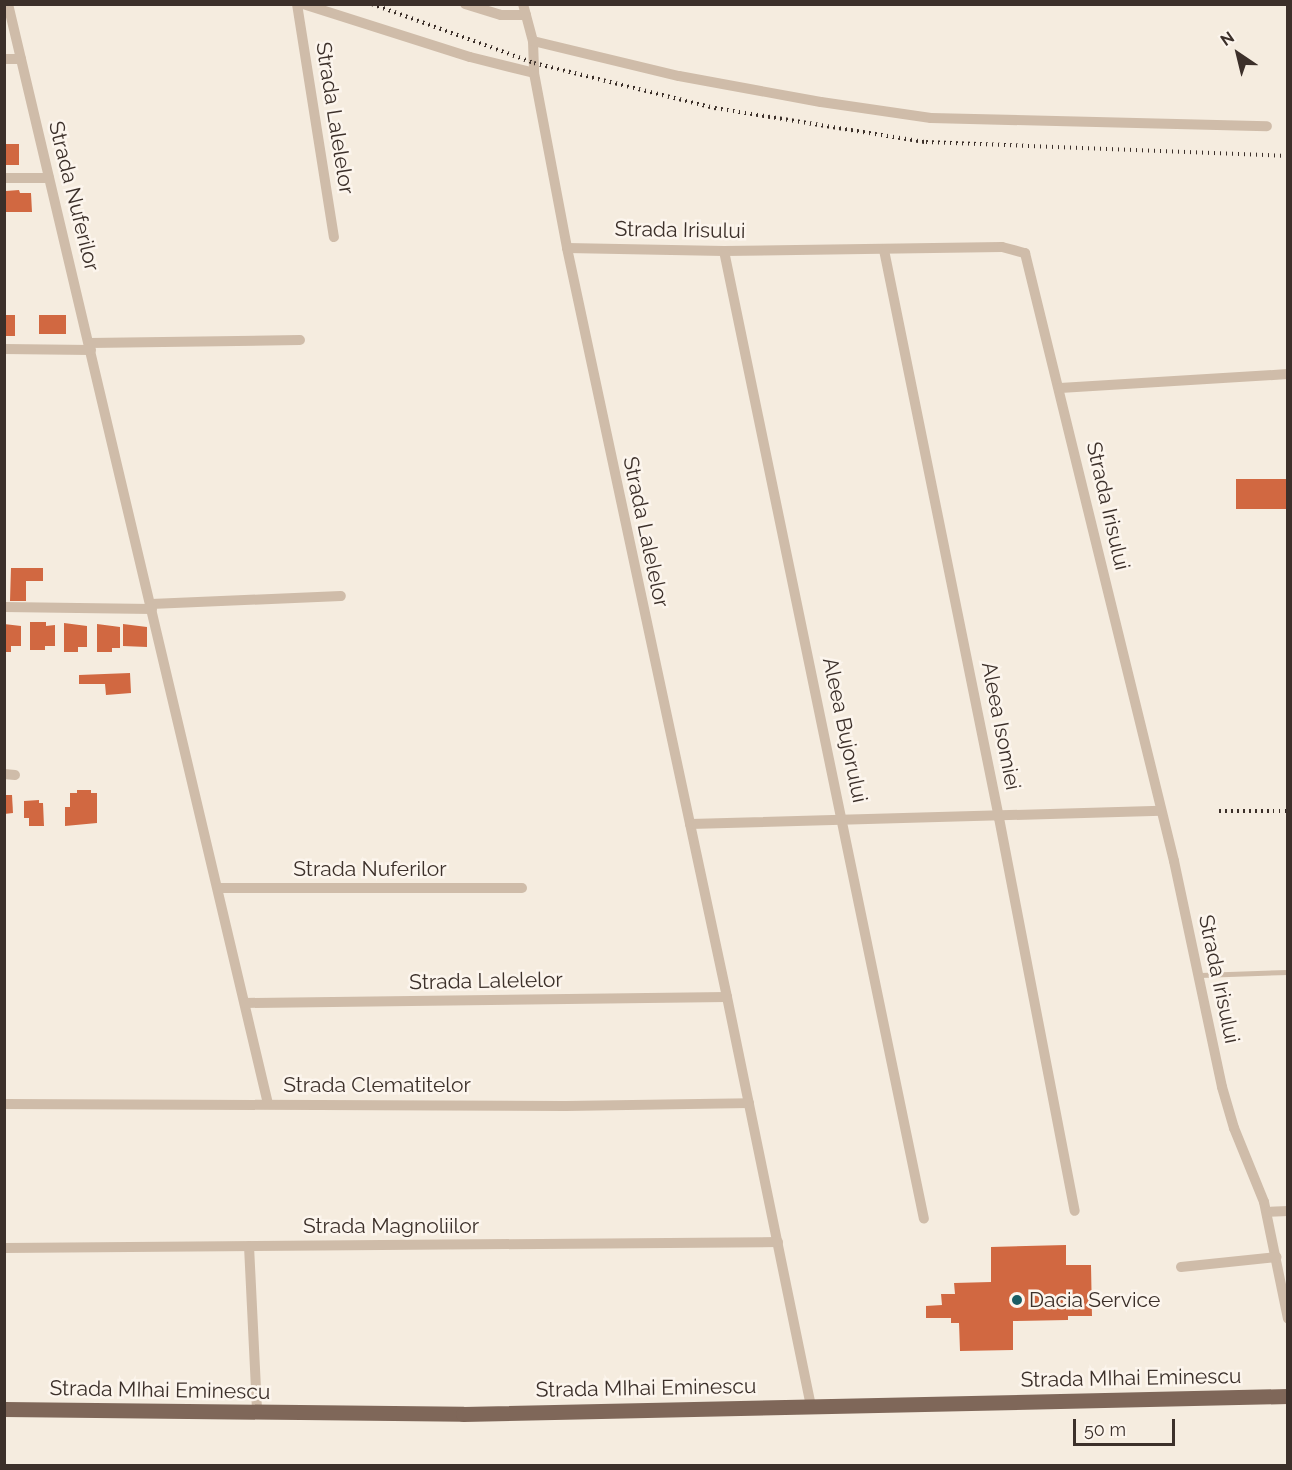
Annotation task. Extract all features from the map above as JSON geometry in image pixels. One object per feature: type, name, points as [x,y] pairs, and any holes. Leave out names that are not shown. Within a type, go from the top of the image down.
[{"type":"main road","name":"Strada MIhai Eminescu","points":[[4,1409],[463,1414],[1287,1396]]},
{"type":"street","name":"Strada Nuferilor","points":[[8,4],[268,1104]]},
{"type":"street","name":"Strada Lalelelor","points":[[297,4],[334,237]]},
{"type":"street","name":"Strada Lalelelor","points":[[303,4],[470,57],[534,73]]},
{"type":"street","points":[[465,4],[501,15],[524,10]]},
{"type":"street","name":"Strada Lalelelor","points":[[524,10],[533,41],[534,73],[567,248],[727,997],[811,1406]]},
{"type":"street","points":[[533,41],[679,76],[821,102],[931,118],[1267,126]]},
{"type":"street","points":[[4,59],[21,59]]},
{"type":"street","points":[[4,178],[49,178]]},
{"type":"street","name":"Strada Irisului","points":[[567,248],[724,251],[1002,247],[1025,253],[1060,388],[1200,975],[1225,1098],[1267,1212],[1287,1319]]},
{"type":"street","name":"Aleea Isomiei","points":[[884,250],[999,818],[1075,1211]]},
{"type":"street","name":"Aleea Bujorului","points":[[724,251],[924,1219]]},
{"type":"street","points":[[4,349],[300,340]]},
{"type":"street","points":[[1060,388],[1287,374]]},
{"type":"street","points":[[4,607],[151,606],[342,596]]},
{"type":"street","points":[[690,824],[999,818],[1161,811]]},
{"type":"street","name":"Strada Nuferilor","points":[[218,888],[522,888]]},
{"type":"street","name":"Strada Lalelelor","points":[[245,1003],[727,997]]},
{"type":"street","name":"Strada Clematitelor","points":[[4,1104],[566,1106],[749,1103]]},
{"type":"street","points":[[1267,1212],[1287,1211]]},
{"type":"street","name":"Strada Magnoliilor","points":[[4,1248],[778,1242]]},
{"type":"street","points":[[249,1246],[257,1412]]},
{"type":"street","points":[[1181,1267],[1276,1257]]},
{"type":"lane","points":[[1200,975],[1287,972]]},
{"type":"building","points":[[4,144],[19,144],[19,165],[4,165]]},
{"type":"building","points":[[19,190],[20,193],[31,193],[32,212],[6,212],[6,191]]},
{"type":"building","points":[[5,315],[15,315],[15,336],[5,336]]},
{"type":"building","points":[[39,315],[66,315],[66,334],[39,334]]},
{"type":"building","points":[[1236,479],[1288,479],[1288,509],[1236,509]]},
{"type":"building","points":[[11,568],[43,568],[43,581],[26,581],[26,601],[10,601]]},
{"type":"building","points":[[30,622],[46,622],[46,626],[55,625],[55,646],[45,646],[45,650],[30,650]]},
{"type":"building","points":[[64,623],[87,626],[87,647],[78,647],[78,652],[64,652]]},
{"type":"building","points":[[4,624],[21,626],[21,646],[11,646],[11,652],[4,652]]},
{"type":"building","points":[[97,624],[120,627],[120,648],[112,648],[112,652],[97,652]]},
{"type":"building","points":[[123,624],[147,627],[147,647],[123,646]]},
{"type":"building","points":[[130,673],[131,693],[106,695],[105,684],[79,684],[79,675]]},
{"type":"building","points":[[77,790],[91,790],[91,793],[97,793],[97,823],[65,826],[65,807],[70,807],[70,793],[77,793]]},
{"type":"building","points":[[4,795],[12,795],[13,813],[4,814]]},
{"type":"building","points":[[39,800],[39,803],[43,803],[44,826],[29,826],[29,818],[24,818],[24,801]]},
{"type":"building","name":"Dacia Service","points":[[1066,1245],[1066,1265],[1091,1265],[1092,1316],[1068,1316],[1068,1320],[1013,1321],[1013,1350],[960,1351],[959,1323],[951,1323],[951,1318],[926,1318],[926,1306],[942,1305],[941,1294],[955,1294],[954,1283],[991,1282],[991,1247]]},
{"type":"railway","points":[[372,4],[534,63],[715,108],[926,142],[1288,156]]},
{"type":"railway","points":[[1219,811],[1288,811]]},
{"type":"place","name":"Dacia Service","points":[[1017,1300]]}]
